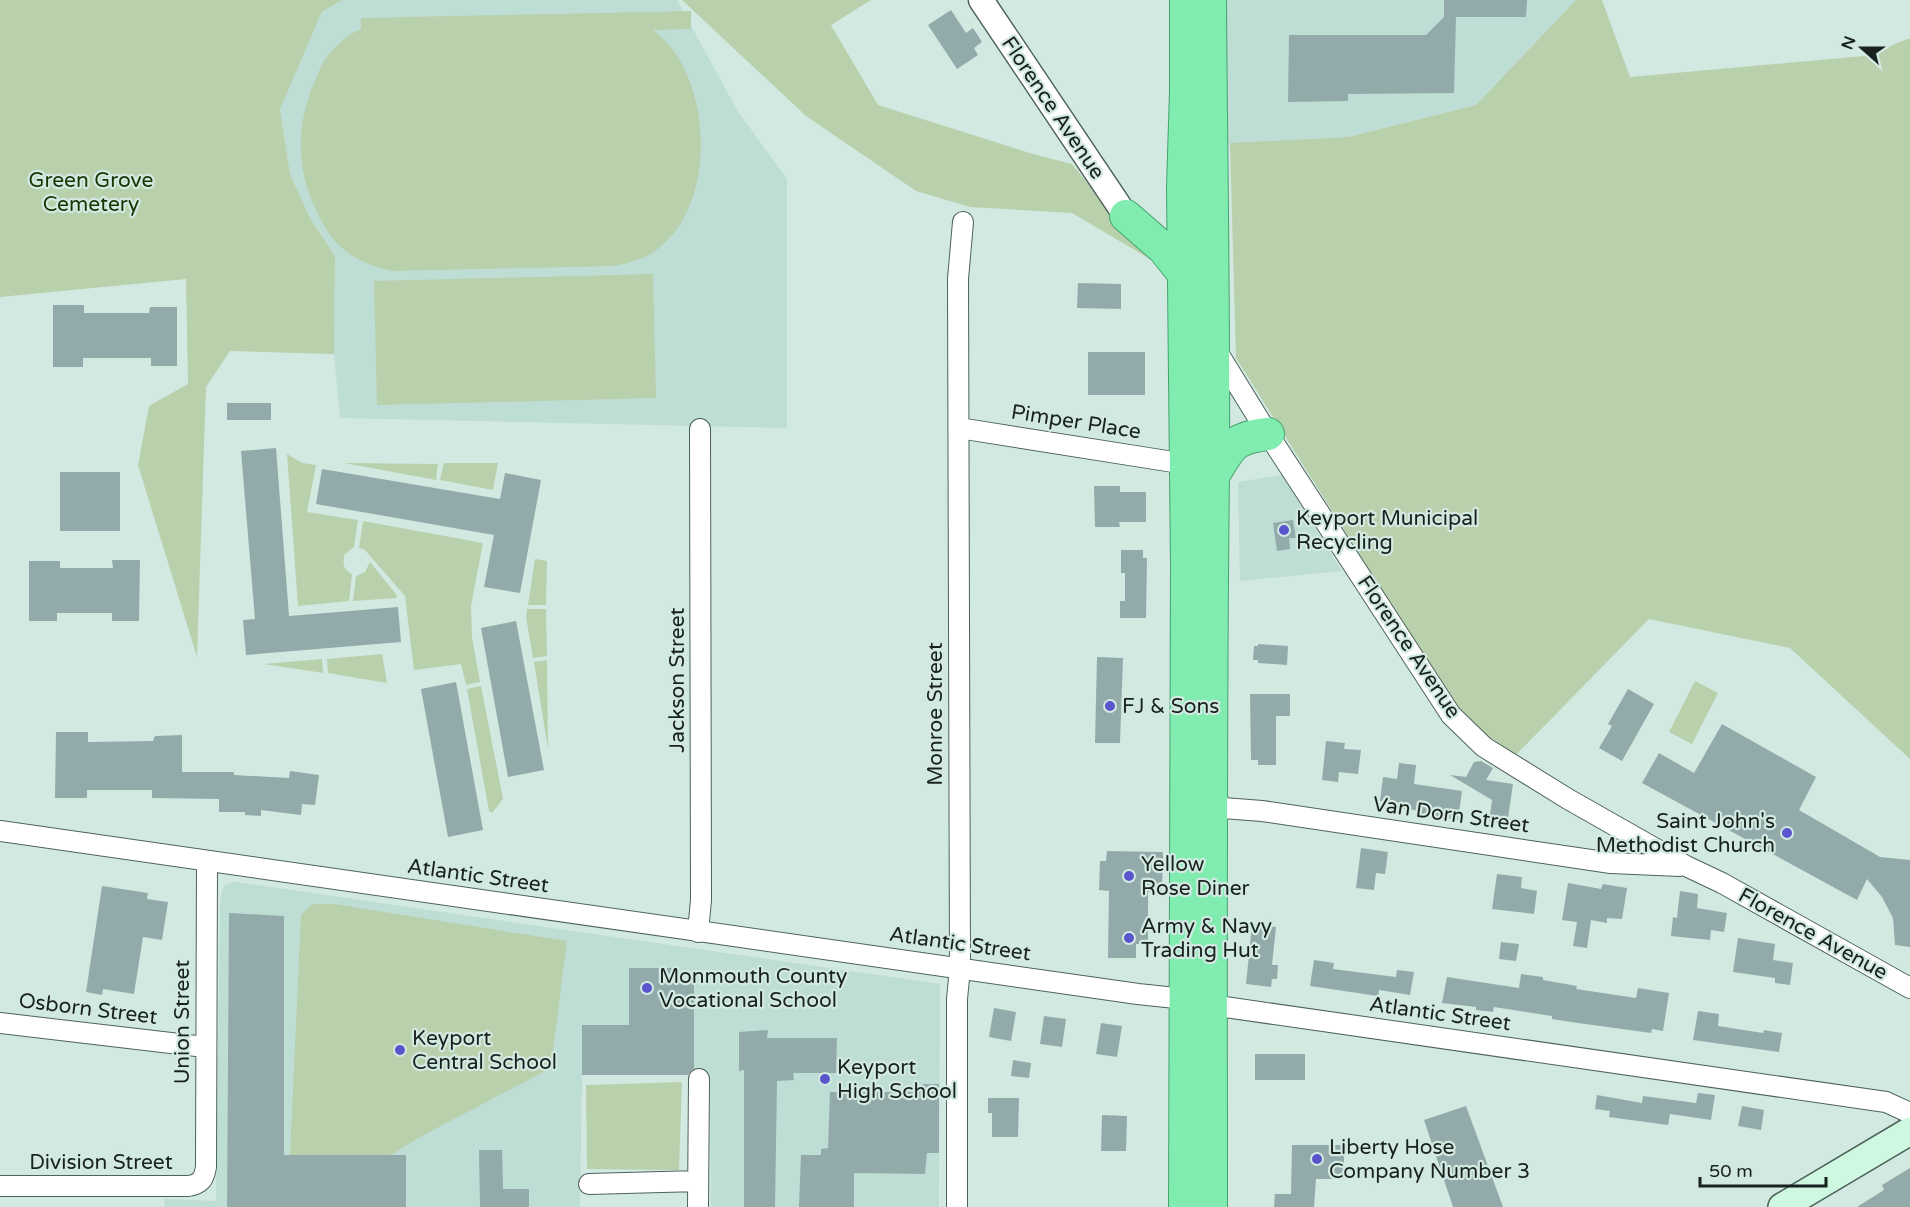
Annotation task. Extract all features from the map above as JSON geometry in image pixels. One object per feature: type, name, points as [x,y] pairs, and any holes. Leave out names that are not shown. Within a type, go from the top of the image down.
[{"type":"highway","points":[[1185,1207],[1210,807],[1212,685],[1199,470],[1183,273],[1186,0]]},
{"type":"highway","points":[[1210,0],[1212,342],[1199,470],[1198,1002],[1211,1207]]},
{"type":"highway","points":[[1126,216],[1161,210],[1173,201],[1183,188]]},
{"type":"highway","points":[[1126,216],[1164,249],[1183,273]]},
{"type":"highway","points":[[1199,470],[1228,452],[1242,438],[1268,434]]},
{"type":"main road","points":[[1782,1207],[1816,1198],[1910,1131]]},
{"type":"street","name":"Florence Avenue","points":[[981,0],[1126,216]]},
{"type":"street","name":"Monroe Street","points":[[957,1207],[957,999],[960,968],[958,279],[963,222]]},
{"type":"street","name":"Florence Avenue","points":[[1212,342],[1268,434],[1451,715],[1464,729],[1484,747],[1686,866],[1732,889],[1910,988]]},
{"type":"street","name":"Pimper Place","points":[[958,428],[1199,470]]},
{"type":"street","name":"Jackson Street","points":[[698,932],[701,900],[700,429]]},
{"type":"street","name":"Van Dorn Street","points":[[1210,807],[1262,812],[1611,863],[1686,866]]},
{"type":"street","name":"Atlantic Street","points":[[0,831],[1886,1102],[1910,1113]]},
{"type":"street","name":"Union Street","points":[[201,1181],[206,1167],[207,862]]},
{"type":"street","name":"Osborn Street","points":[[0,1023],[205,1047]]},
{"type":"street","points":[[698,1207],[699,1079]]},
{"type":"street","name":"Division Street","points":[[0,1186],[188,1185],[201,1181]]},
{"type":"street","points":[[589,1184],[699,1182]]},
{"type":"shaded area","points":[[342,0],[677,0],[737,110],[787,179],[787,428],[340,418],[334,354],[335,256],[310,218],[290,174],[280,108],[322,12]]},
{"type":"shaded area","points":[[1227,0],[1576,0],[1476,105],[1348,137],[1226,144]]},
{"type":"shaded area","points":[[1282,475],[1342,571],[1240,581],[1238,482]]},
{"type":"shaded area","name":"Keyport Central School","points":[[236,882],[940,984],[939,1207],[711,1207],[710,1073],[582,1075],[580,1207],[164,1207],[165,1199],[216,1201],[220,902],[223,887]]},
{"type":"green space","name":"Green Grove Cemetery","points":[[0,0],[342,0],[322,12],[280,109],[290,174],[310,218],[335,256],[334,354],[230,351],[206,387],[197,657],[138,465],[149,406],[188,384],[186,279],[0,297]]},
{"type":"green space","points":[[682,0],[871,0],[831,25],[878,105],[1072,164],[1150,259],[1072,213],[970,207],[916,191],[806,116]]},
{"type":"green space","points":[[1576,0],[1602,0],[1630,77],[1864,56],[1910,38],[1910,759],[1790,648],[1649,619],[1507,764],[1479,745],[1236,358],[1230,143],[1348,137],[1476,105]]},
{"type":"green space","points":[[691,11],[691,29],[653,30],[673,50],[688,76],[697,106],[701,138],[699,170],[692,200],[679,227],[650,254],[633,262],[614,266],[395,271],[374,266],[354,257],[338,244],[324,226],[309,194],[301,161],[305,111],[323,62],[342,41],[361,29],[361,18]]},
{"type":"green space","points":[[653,274],[656,398],[377,405],[374,281]]},
{"type":"green space","points":[[287,454],[302,463],[316,465],[307,512],[358,520],[354,547],[344,555],[344,566],[352,574],[349,601],[298,606]]},
{"type":"green space","points":[[344,463],[438,464],[436,480]]},
{"type":"green space","points":[[444,463],[498,463],[493,490],[440,480]]},
{"type":"green space","points":[[363,521],[483,543],[471,606],[472,637],[480,682],[466,685],[461,664],[414,670],[405,596],[364,549],[359,548]]},
{"type":"green space","points":[[535,559],[547,561],[546,605],[528,605]]},
{"type":"green space","points":[[370,562],[397,598],[353,601],[356,576],[365,572]]},
{"type":"green space","points":[[527,609],[546,609],[547,656],[533,658],[526,617]]},
{"type":"green space","points":[[382,654],[387,683],[328,673],[327,659]]},
{"type":"green space","points":[[322,659],[323,673],[264,664]]},
{"type":"green space","points":[[547,660],[548,749],[534,662]]},
{"type":"green space","points":[[1695,681],[1718,693],[1692,744],[1669,732]]},
{"type":"green space","points":[[481,686],[503,799],[492,813],[489,811],[467,689]]},
{"type":"green space","points":[[314,904],[334,904],[567,941],[551,1068],[420,1137],[391,1155],[290,1155],[301,915]]},
{"type":"green space","points":[[682,1082],[679,1170],[587,1169],[586,1085]]},
{"type":"building","points":[[1444,0],[1527,0],[1526,17],[1456,17],[1454,93],[1348,94],[1348,101],[1288,102],[1289,35],[1426,35],[1444,17]]},
{"type":"building","points":[[951,10],[966,33],[973,28],[982,42],[974,48],[978,55],[957,69],[928,25]]},
{"type":"building","points":[[1078,283],[1121,284],[1121,309],[1077,308]]},
{"type":"building","points":[[53,305],[84,305],[84,313],[149,313],[150,307],[177,307],[177,366],[151,366],[151,358],[83,358],[83,367],[53,367]]},
{"type":"building","points":[[1088,352],[1145,352],[1145,395],[1088,395]]},
{"type":"building","points":[[227,403],[271,403],[271,420],[227,420]]},
{"type":"building","points":[[276,448],[289,616],[398,607],[401,642],[246,655],[243,620],[255,619],[241,451]]},
{"type":"building","points":[[322,469],[500,499],[505,473],[541,480],[520,593],[484,587],[494,535],[316,504]]},
{"type":"building","points":[[60,472],[120,472],[120,531],[60,531]]},
{"type":"building","points":[[1094,486],[1120,486],[1120,492],[1146,492],[1146,522],[1119,522],[1120,527],[1095,527]]},
{"type":"building","name":"Keyport Municipal Recycling","points":[[1293,520],[1296,538],[1289,538],[1290,549],[1277,551],[1273,523]]},
{"type":"building","points":[[1121,550],[1143,550],[1143,558],[1147,558],[1146,618],[1120,618],[1120,601],[1125,601],[1125,573],[1121,573]]},
{"type":"building","points":[[112,560],[140,560],[139,621],[112,621],[112,613],[57,613],[57,621],[29,621],[29,561],[60,561],[60,568],[113,568]]},
{"type":"building","points":[[516,621],[544,770],[508,777],[481,628]]},
{"type":"building","points":[[1258,644],[1288,646],[1287,665],[1258,663],[1258,660],[1253,660],[1254,646]]},
{"type":"building","points":[[1097,657],[1123,658],[1120,743],[1095,743]]},
{"type":"building","points":[[456,682],[483,830],[448,837],[421,689]]},
{"type":"building","points":[[1628,689],[1654,704],[1622,761],[1599,748],[1612,726],[1608,724]]},
{"type":"building","points":[[1250,694],[1290,694],[1290,716],[1276,716],[1276,765],[1258,765],[1258,760],[1251,760]]},
{"type":"building","name":"Saint John's Methodist Church","points":[[1722,724],[1816,777],[1799,810],[1880,857],[1910,860],[1910,947],[1895,945],[1893,918],[1882,897],[1867,879],[1857,900],[1642,783],[1659,753],[1694,773]]},
{"type":"building","points":[[56,732],[88,732],[88,742],[153,741],[155,736],[182,735],[182,772],[234,772],[234,775],[289,778],[290,771],[319,775],[315,805],[302,804],[301,815],[261,810],[261,816],[245,815],[245,812],[219,812],[219,799],[152,798],[152,790],[87,790],[87,798],[55,798]]},
{"type":"building","points":[[1326,741],[1345,743],[1344,749],[1361,750],[1358,774],[1339,772],[1338,782],[1322,780]]},
{"type":"building","points":[[1481,761],[1493,768],[1486,780],[1513,784],[1507,825],[1489,822],[1492,800],[1450,775],[1466,777],[1474,762]]},
{"type":"building","points":[[1399,763],[1416,765],[1414,784],[1462,791],[1458,820],[1421,815],[1422,811],[1398,808],[1398,803],[1380,801],[1383,777],[1397,779]]},
{"type":"building","points":[[1361,848],[1388,852],[1385,874],[1376,873],[1374,890],[1356,888]]},
{"type":"building","points":[[1107,851],[1163,852],[1162,892],[1148,892],[1148,944],[1136,944],[1136,958],[1108,958],[1109,891],[1099,890],[1100,861],[1106,861]]},
{"type":"building","points":[[1497,874],[1522,877],[1521,888],[1537,891],[1534,914],[1492,909]]},
{"type":"building","points":[[1568,883],[1601,889],[1603,884],[1627,888],[1622,919],[1607,918],[1607,923],[1591,920],[1587,948],[1573,946],[1577,922],[1562,920]]},
{"type":"building","points":[[102,886],[148,893],[147,899],[168,902],[162,940],[143,937],[134,994],[103,989],[102,995],[86,992]]},
{"type":"building","points":[[1680,891],[1698,894],[1697,908],[1727,913],[1724,932],[1711,930],[1710,940],[1671,936],[1673,917],[1677,918]]},
{"type":"building","points":[[229,913],[284,916],[284,1155],[406,1155],[406,1207],[227,1207]]},
{"type":"building","points":[[1252,925],[1276,927],[1272,965],[1278,965],[1277,979],[1272,979],[1271,987],[1246,984]]},
{"type":"building","points":[[1738,938],[1775,944],[1773,960],[1793,963],[1790,985],[1775,983],[1775,978],[1733,972]]},
{"type":"building","points":[[1501,942],[1519,944],[1516,961],[1499,959]]},
{"type":"building","points":[[1314,960],[1334,963],[1333,969],[1396,977],[1397,970],[1414,972],[1410,995],[1379,990],[1378,996],[1310,986]]},
{"type":"building","points":[[629,968],[675,968],[675,982],[694,982],[694,1068],[688,1075],[582,1075],[582,1025],[629,1025]]},
{"type":"building","points":[[1521,974],[1577,986],[1576,989],[1636,998],[1638,988],[1669,993],[1663,1031],[1652,1029],[1651,1033],[1552,1019],[1552,1016],[1494,1007],[1493,1012],[1476,1010],[1476,1007],[1442,1003],[1447,977],[1519,988]]},
{"type":"building","points":[[994,1008],[1016,1012],[1011,1041],[989,1037]]},
{"type":"building","points":[[1698,1011],[1719,1014],[1718,1026],[1763,1033],[1764,1030],[1782,1033],[1779,1052],[1693,1040]]},
{"type":"building","points":[[1044,1016],[1066,1019],[1062,1047],[1040,1044]]},
{"type":"building","points":[[1101,1023],[1122,1026],[1117,1057],[1096,1054]]},
{"type":"building","points":[[768,1030],[767,1038],[837,1038],[836,1073],[793,1073],[794,1080],[777,1081],[775,1207],[744,1207],[744,1070],[739,1071],[739,1032]]},
{"type":"building","points":[[1255,1054],[1305,1054],[1305,1080],[1255,1080]]},
{"type":"building","points":[[1013,1060],[1031,1063],[1029,1078],[1011,1076]]},
{"type":"building","points":[[923,1084],[939,1084],[939,1153],[927,1153],[925,1174],[854,1173],[854,1207],[799,1207],[801,1155],[821,1155],[821,1149],[828,1148],[830,1092],[916,1092]]},
{"type":"building","points":[[1698,1093],[1715,1095],[1711,1120],[1670,1114],[1668,1125],[1609,1117],[1610,1111],[1595,1109],[1597,1095],[1642,1103],[1643,1096],[1696,1103]]},
{"type":"building","points":[[988,1098],[1019,1098],[1018,1137],[992,1137],[992,1113],[988,1113]]},
{"type":"building","points":[[1466,1106],[1503,1207],[1453,1207],[1424,1120]]},
{"type":"building","points":[[1742,1106],[1764,1110],[1761,1130],[1738,1126]]},
{"type":"building","points":[[1102,1115],[1127,1116],[1126,1151],[1101,1151]]},
{"type":"building","points":[[1292,1145],[1344,1145],[1344,1179],[1316,1179],[1314,1207],[1274,1207],[1275,1194],[1291,1194]]},
{"type":"building","points":[[479,1150],[502,1150],[503,1189],[529,1189],[529,1207],[480,1207]]},
{"type":"building","points":[[1910,1168],[1910,1207],[1857,1207],[1884,1190],[1882,1185]]},
{"type":"place","name":"Keyport Municipal Recycling","points":[[1284,530]]},
{"type":"place","name":"FJ & Sons","points":[[1110,706]]},
{"type":"place","name":"Saint John's Methodist Church","points":[[1787,833]]},
{"type":"place","name":"Yellow Rose Diner","points":[[1129,876]]},
{"type":"place","name":"Army & Navy Trading Hut","points":[[1129,938]]},
{"type":"place","name":"Monmouth County Vocational School","points":[[647,988]]},
{"type":"place","name":"Keyport Central School","points":[[400,1050]]},
{"type":"place","name":"Keyport High School","points":[[825,1079]]},
{"type":"place","name":"Liberty Hose Company Number 3","points":[[1317,1159]]}]
